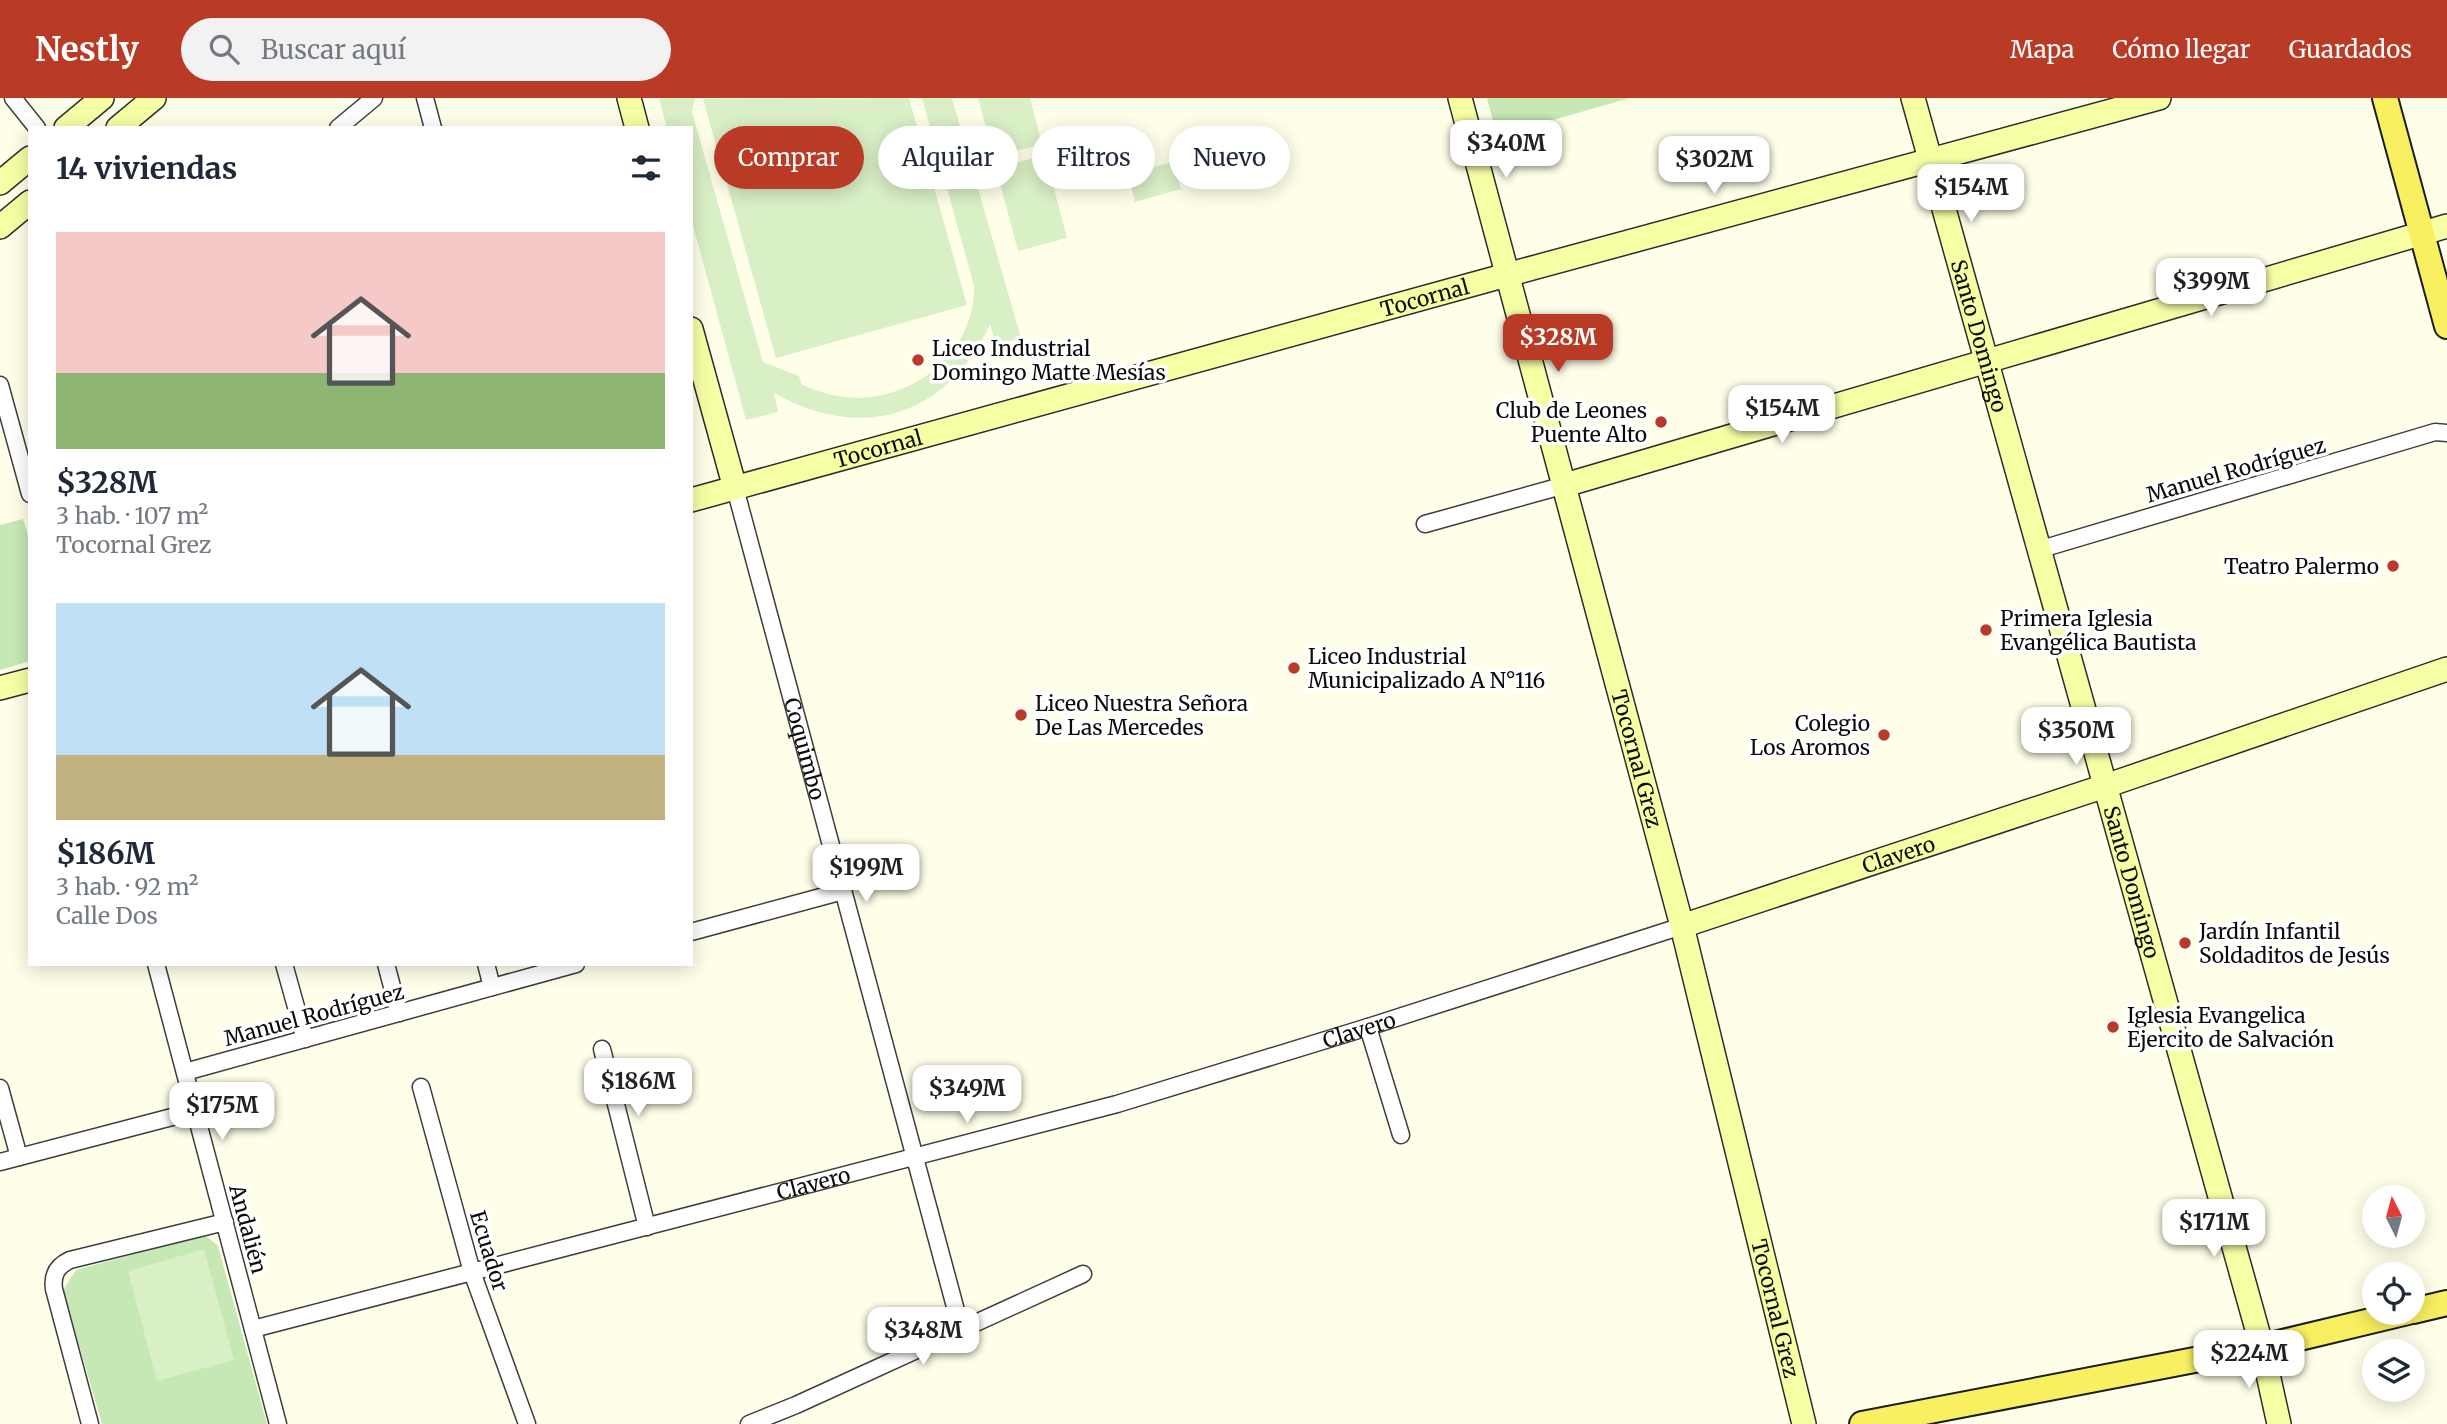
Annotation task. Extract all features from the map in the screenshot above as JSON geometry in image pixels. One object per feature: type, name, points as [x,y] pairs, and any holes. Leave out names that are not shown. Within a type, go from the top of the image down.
[{"type":"main road","points":[[2385,98],[2447,326]]},
{"type":"main road","points":[[2425,1308],[2447,1303]]},
{"type":"main road","points":[[1861,1424],[2262,1347],[2362,1323]]},
{"type":"street","points":[[13,98],[35,126]]},
{"type":"street","points":[[68,126],[102,98]]},
{"type":"street","points":[[120,126],[154,98]]},
{"type":"street","points":[[343,126],[374,98]]},
{"type":"street","points":[[425,98],[432,126]]},
{"type":"street","points":[[629,98],[636,126]]},
{"type":"street","name":"Tocornal Grez","points":[[1460,98],[1682,926],[1804,1424]]},
{"type":"street","name":"Santo Domingo","points":[[1913,98],[2262,1347],[2279,1424]]},
{"type":"street","name":"Tocornal","points":[[693,499],[2159,98]]},
{"type":"street","points":[[0,183],[28,160]]},
{"type":"street","points":[[0,227],[28,204]]},
{"type":"street","points":[[1425,524],[2447,226]]},
{"type":"street","name":"Coquimbo","points":[[693,336],[961,1329]]},
{"type":"street","points":[[0,385],[28,478]]},
{"type":"street","name":"Manuel Rodríguez","points":[[2038,550],[2435,432],[2447,433]]},
{"type":"street","name":"Clavero","points":[[253,1329],[1116,1104],[1368,1027],[1682,926],[2447,669]]},
{"type":"street","points":[[0,688],[28,681]]},
{"type":"street","points":[[693,931],[843,891]]},
{"type":"street","name":"Andalién","points":[[157,966],[278,1424]]},
{"type":"street","points":[[285,966],[305,1039]]},
{"type":"street","points":[[387,966],[399,1013]]},
{"type":"street","points":[[487,966],[492,987]]},
{"type":"street","name":"Manuel Rodríguez","points":[[184,1072],[570,966]]},
{"type":"street","points":[[1368,1027],[1401,1136]]},
{"type":"street","points":[[602,1049],[647,1227]]},
{"type":"street","name":"Ecuador","points":[[421,1087],[472,1272],[527,1424]]},
{"type":"street","points":[[0,1088],[19,1157]]},
{"type":"street","points":[[0,1162],[195,1111]]},
{"type":"street","points":[[90,1424],[54,1289],[53,1278],[59,1267],[70,1260],[225,1222]]},
{"type":"street","points":[[749,1424],[1083,1273]]},
{"type":"green space","points":[[659,98],[695,98],[692,112],[763,362],[799,376],[802,385],[835,396],[861,398],[891,393],[910,385],[928,375],[944,361],[957,345],[966,327],[974,286],[947,189],[978,189],[1021,338],[996,345],[990,324],[972,355],[951,381],[926,399],[899,412],[870,417],[839,416],[807,408],[774,393],[778,412],[746,420],[693,225],[693,126],[666,126]]},
{"type":"green space","points":[[909,98],[917,126],[878,126],[878,189],[934,189],[967,305],[776,358],[728,189],[864,189],[864,126],[714,126],[714,138],[703,99]]},
{"type":"green space","points":[[922,98],[952,98],[960,126],[930,126]]},
{"type":"green space","points":[[978,98],[1030,98],[1037,126],[1032,126],[1032,147],[1018,150],[1018,126],[986,126]]},
{"type":"green space","points":[[1487,98],[1630,98],[1497,136]]},
{"type":"green space","points":[[1032,158],[1032,189],[1054,189],[1067,238],[1018,251],[1002,189],[1018,189],[1018,162]]},
{"type":"green space","points":[[1169,163],[1169,189],[1181,189],[1135,202],[1132,189],[1155,189],[1155,167]]},
{"type":"green space","points":[[23,519],[28,535],[28,662],[0,670],[0,525]]},
{"type":"green space","points":[[205,1235],[218,1246],[267,1424],[102,1424],[63,1290],[76,1270]]},
{"type":"green space","points":[[204,1249],[234,1360],[157,1381],[128,1271]]},
{"type":"place","name":"Liceo Industrial Domingo Matte Mesías","points":[[918,360]]},
{"type":"place","name":"Club de Leones Puente Alto","points":[[1661,422]]},
{"type":"place","name":"Teatro Palermo","points":[[2393,566]]},
{"type":"place","name":"Primera Iglesia Evangélica Bautista","points":[[1986,630]]},
{"type":"place","name":"Liceo Industrial Municipalizado A N°116","points":[[1294,668]]},
{"type":"place","name":"Liceo Nuestra Señora De Las Mercedes","points":[[1021,715]]},
{"type":"place","name":"Colegio Los Aromos","points":[[1884,735]]},
{"type":"place","name":"Jardín Infantil Soldaditos de Jesús","points":[[2185,943]]},
{"type":"place","name":"Iglesia Evangelica Ejercito de Salvación","points":[[2113,1027]]}]
